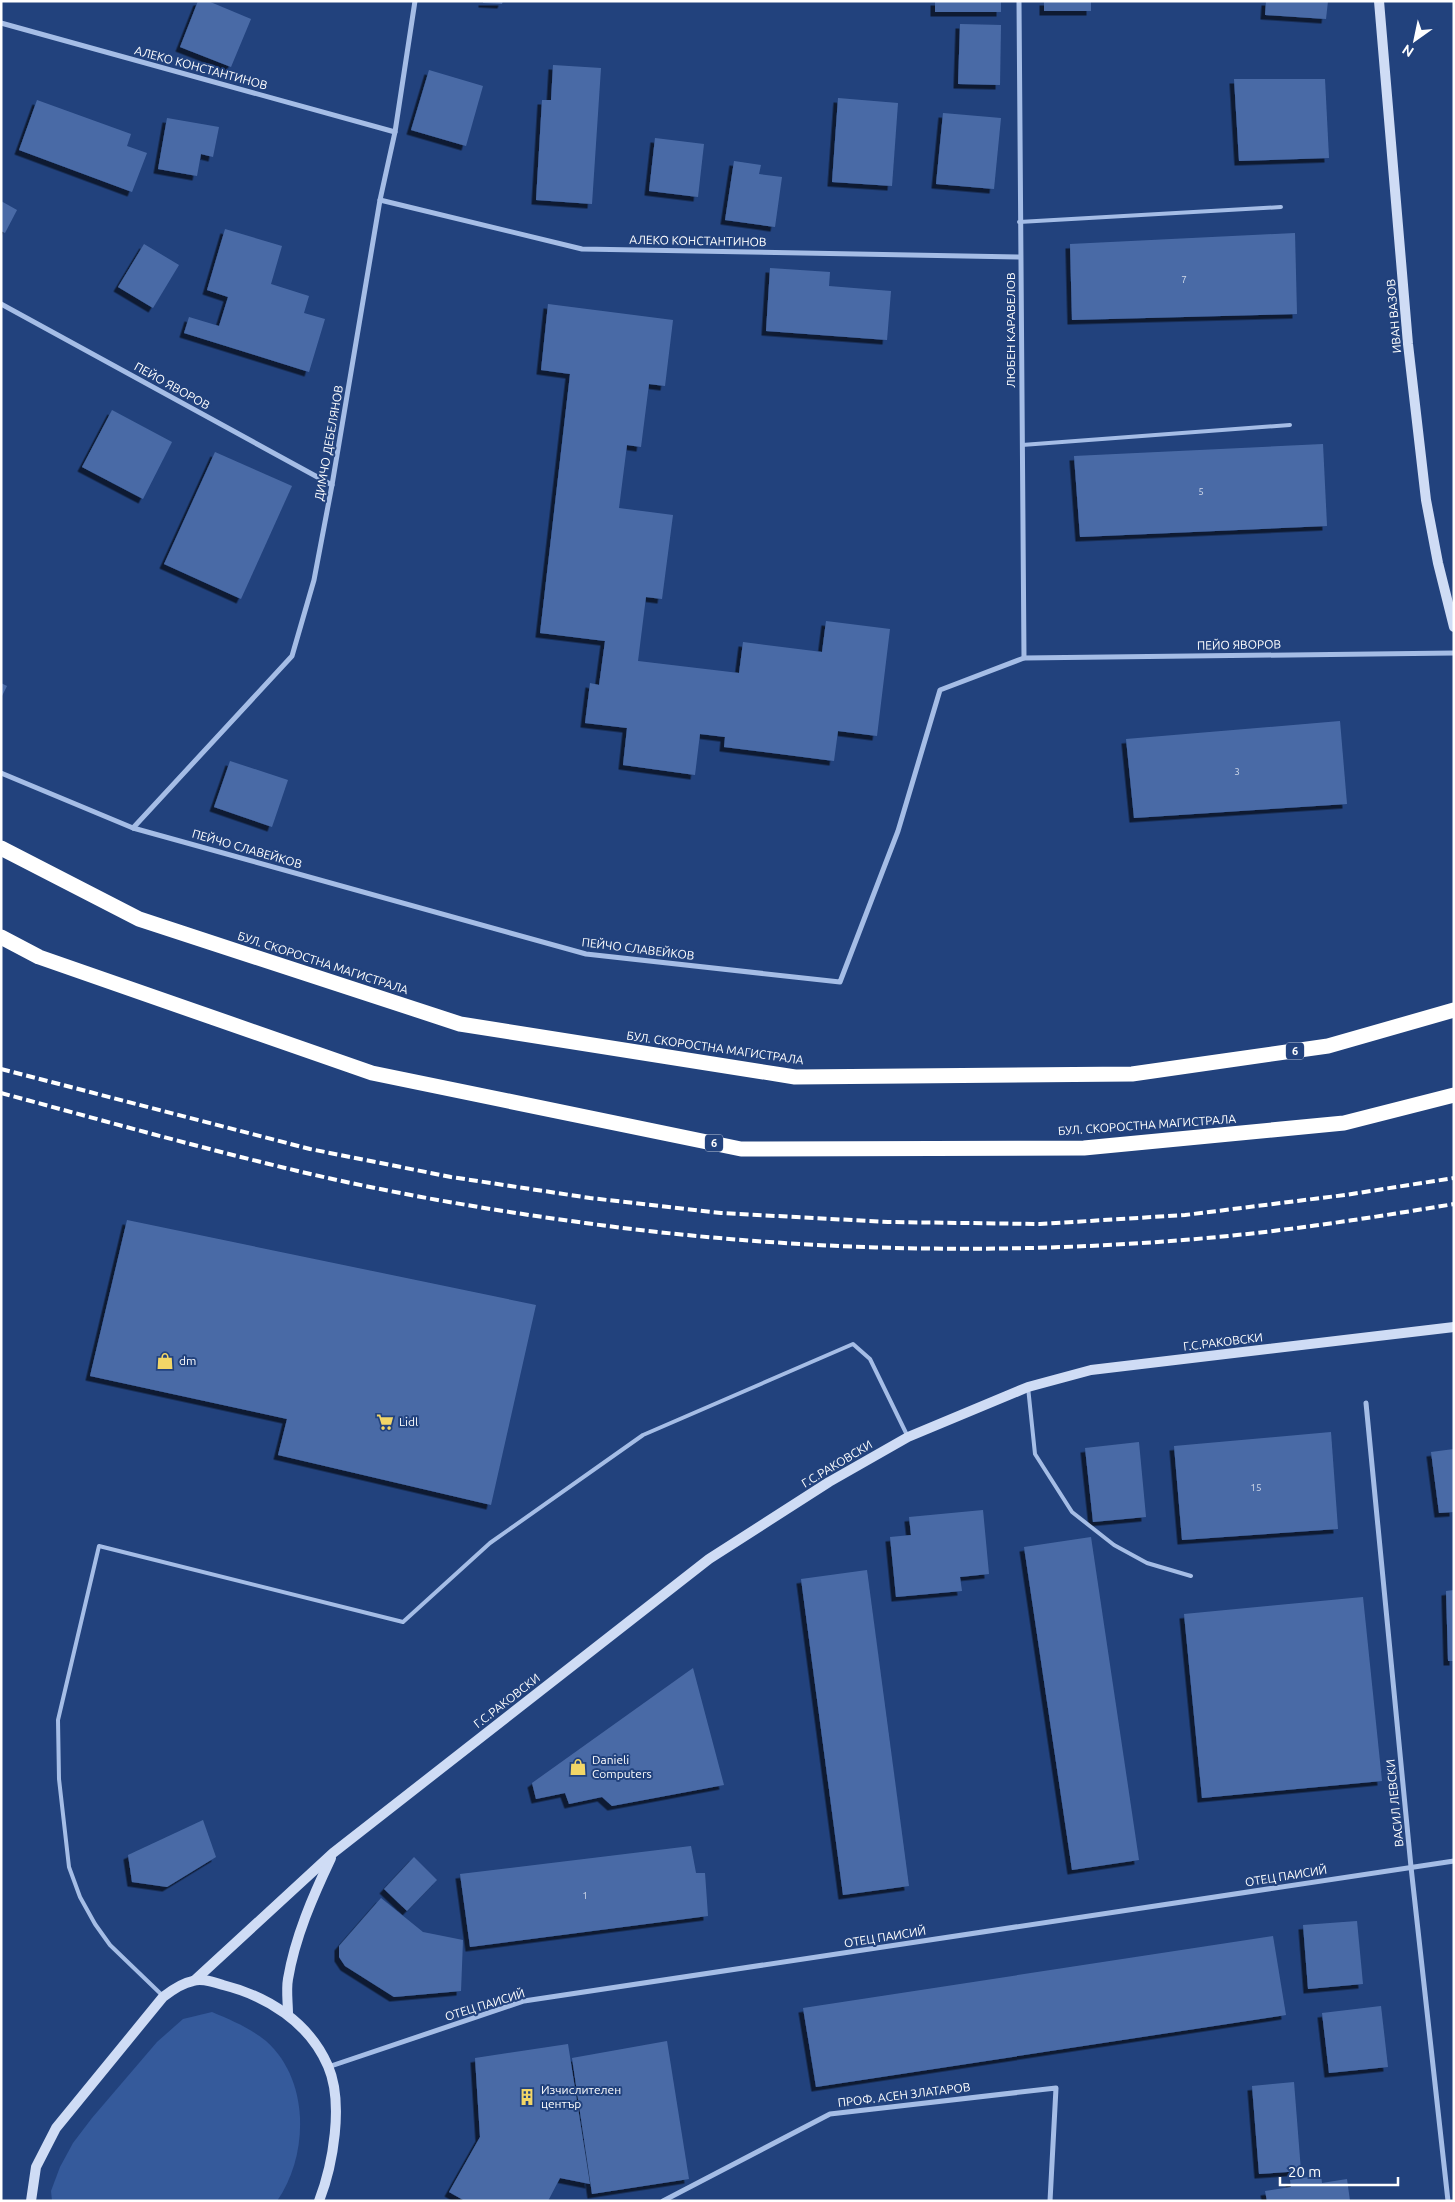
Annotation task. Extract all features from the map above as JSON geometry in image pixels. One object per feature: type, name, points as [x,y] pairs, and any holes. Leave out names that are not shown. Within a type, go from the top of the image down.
[{"type":"highway","name":"БУЛ. СКОРОСТНА МАГИСТРАЛА","points":[[1,848],[139,919],[460,1024],[795,1077],[1132,1074],[1328,1046],[1454,1010]]},
{"type":"highway","name":"БУЛ. СКОРОСТНА МАГИСТРАЛА","points":[[1,937],[39,957],[372,1074],[741,1149],[1084,1148],[1344,1123],[1454,1095]]},
{"type":"street","name":"ДИМЧО ДЕБЕЛЯНОВ","points":[[133,828],[292,656],[314,580],[332,485],[380,200],[395,132],[415,1]]},
{"type":"street","name":"ЛЮБЕН КАРАВЕЛОВ","points":[[1019,1],[1024,658]]},
{"type":"street","name":"ИВАН ВАЗОВ","points":[[1379,1],[1408,344],[1426,500],[1438,563],[1454,627]]},
{"type":"street","name":"АЛЕКО КОНСТАНТИНОВ","points":[[1,24],[395,132]]},
{"type":"street","name":"АЛЕКО КОНСТАНТИНОВ","points":[[380,200],[582,249],[1020,257]]},
{"type":"street","name":"ПЕЙО ЯВОРОВ","points":[[1,304],[332,485]]},
{"type":"street","name":"ПЕЙО ЯВОРОВ","points":[[1024,658],[1454,653]]},
{"type":"street","name":"ПЕЙЧО СЛАВЕЙКОВ","points":[[1,773],[133,828],[586,954],[840,982],[898,831],[940,690],[1024,658]]},
{"type":"street","name":"Г.С.РАКОВСКИ","points":[[163,1997],[176,1988],[195,1980],[333,1853],[709,1559],[829,1482],[908,1437],[1028,1387],[1091,1370],[1454,1327]]},
{"type":"street","name":"ВАСИЛ ЛЕВСКИ","points":[[1366,1403],[1411,1867],[1448,2201]]},
{"type":"street","name":"Г.С.РАКОВСКИ","points":[[288,2014],[288,1980],[298,1941],[312,1900],[333,1853]]},
{"type":"street","name":"ОТЕЦ ПАИСИЙ","points":[[328,2067],[524,2002],[1454,1861]]},
{"type":"street","points":[[195,1980],[212,1982],[255,1995],[288,2014],[310,2038],[328,2067],[333,2085],[334,2133],[331,2163],[319,2201]]},
{"type":"street","points":[[30,2198],[36,2167],[56,2128],[163,1997]]},
{"type":"street","name":"ПРОФ. АСЕН ЗЛАТАРОВ","points":[[663,2201],[830,2114],[1056,2088],[1050,2201]]},
{"type":"lane","points":[[1020,222],[1281,207]]},
{"type":"lane","points":[[1022,445],[1290,424]]},
{"type":"lane","points":[[163,1997],[110,1945],[95,1924],[80,1897],[69,1866],[58,1779],[58,1720],[99,1546],[403,1622],[490,1543],[643,1435],[853,1344],[870,1359],[908,1437]]},
{"type":"lane","points":[[1028,1387],[1035,1454],[1072,1512],[1114,1545],[1147,1563],[1191,1576]]},
{"type":"shaded area","points":[[212,2012],[260,2036],[280,2057],[291,2076],[300,2118],[299,2140],[295,2162],[288,2183],[277,2201],[52,2201],[51,2191],[60,2167],[73,2143],[92,2118],[157,2042],[183,2019]]},
{"type":"building","points":[[198,1],[208,1],[251,19],[231,67],[180,47]]},
{"type":"building","points":[[483,1],[503,1],[502,4],[483,3]]},
{"type":"building","points":[[935,1],[1001,1],[1001,12],[935,12]]},
{"type":"building","points":[[1044,1],[1091,1],[1091,11],[1044,11]]},
{"type":"building","points":[[1266,1],[1328,1],[1326,19],[1265,15]]},
{"type":"building","points":[[960,24],[1001,25],[1000,85],[958,84]]},
{"type":"building","points":[[553,65],[601,68],[592,204],[536,200],[542,100],[551,100]]},
{"type":"building","points":[[429,70],[483,86],[466,146],[411,130]]},
{"type":"building","points":[[1234,79],[1325,79],[1329,158],[1239,161]]},
{"type":"building","points":[[838,98],[898,103],[892,186],[832,182]]},
{"type":"building","points":[[37,100],[131,134],[127,146],[147,153],[132,192],[19,150]]},
{"type":"building","points":[[943,113],[1001,118],[994,189],[936,184]]},
{"type":"building","points":[[167,118],[219,127],[213,157],[201,154],[197,176],[158,169]]},
{"type":"building","points":[[655,138],[704,144],[698,197],[649,191]]},
{"type":"building","points":[[734,161],[761,165],[759,174],[782,177],[775,227],[725,220]]},
{"type":"building","points":[[1,201],[17,210],[5,233],[1,231]]},
{"type":"building","points":[[225,229],[282,246],[271,284],[309,296],[304,313],[325,319],[309,372],[184,333],[189,317],[219,326],[228,297],[207,290]]},
{"type":"building","points":[[1295,233],[1297,314],[1072,320],[1070,244]]},
{"type":"building","points":[[144,244],[179,265],[153,308],[118,287]]},
{"type":"building","points":[[770,268],[830,272],[829,286],[891,291],[887,340],[766,331]]},
{"type":"building","points":[[548,304],[673,320],[665,386],[649,384],[641,447],[627,445],[619,508],[673,515],[662,599],[646,597],[638,661],[739,673],[743,642],[822,652],[826,621],[890,629],[877,736],[838,731],[834,761],[724,747],[725,737],[700,734],[695,775],[623,765],[627,728],[585,723],[590,683],[599,685],[605,641],[540,633],[570,374],[541,370]]},
{"type":"building","points":[[112,410],[172,442],[143,499],[82,467]]},
{"type":"building","points":[[1323,444],[1327,526],[1080,537],[1074,456]]},
{"type":"building","points":[[215,452],[292,486],[241,599],[164,564]]},
{"type":"building","points":[[1,683],[7,686],[1,698]]},
{"type":"building","points":[[1340,721],[1347,804],[1134,818],[1126,739]]},
{"type":"building","points":[[230,761],[288,780],[272,827],[214,807]]},
{"type":"building","points":[[127,1220],[536,1305],[491,1505],[278,1455],[287,1419],[90,1376]]},
{"type":"building","points":[[1331,1432],[1338,1529],[1182,1540],[1174,1446]]},
{"type":"building","points":[[1139,1442],[1146,1517],[1093,1522],[1085,1448]]},
{"type":"building","points":[[1454,1449],[1454,1512],[1439,1513],[1431,1452]]},
{"type":"building","points":[[983,1510],[989,1574],[960,1577],[962,1591],[896,1597],[890,1537],[911,1535],[909,1517]]},
{"type":"building","points":[[1091,1537],[1139,1860],[1072,1870],[1024,1547]]},
{"type":"building","points":[[867,1570],[909,1886],[843,1895],[801,1579]]},
{"type":"building","points":[[1454,1590],[1454,1661],[1448,1661],[1446,1591]]},
{"type":"building","points":[[1363,1597],[1382,1781],[1202,1798],[1184,1614]]},
{"type":"building","points":[[693,1668],[724,1785],[612,1806],[602,1797],[569,1804],[565,1793],[536,1799],[532,1783]]},
{"type":"building","points":[[203,1820],[216,1857],[167,1887],[132,1882],[128,1855]]},
{"type":"building","points":[[691,1846],[696,1873],[705,1873],[708,1916],[470,1947],[460,1874]]},
{"type":"building","points":[[414,1857],[437,1880],[407,1911],[384,1889]]},
{"type":"building","points":[[381,1898],[423,1932],[463,1940],[461,1991],[394,1997],[345,1966],[339,1957],[339,1946]]},
{"type":"building","points":[[1357,1921],[1363,1984],[1308,1989],[1303,1925]]},
{"type":"building","points":[[1273,1936],[1286,2015],[816,2087],[803,2008]]},
{"type":"building","points":[[1381,2006],[1388,2067],[1329,2073],[1322,2013]]},
{"type":"building","points":[[667,2041],[689,2179],[592,2194],[572,2058]]},
{"type":"building","name":"Изчислителен център","points":[[568,2044],[590,2184],[560,2178],[548,2201],[465,2201],[449,2192],[480,2137],[475,2058]]},
{"type":"building","points":[[1294,2082],[1301,2171],[1259,2174],[1252,2086]]},
{"type":"building","points":[[1321,2175],[1322,2183],[1347,2179],[1350,2201],[1267,2201],[1265,2191],[1291,2187],[1290,2180]]},
{"type":"railway","points":[[1,1069],[310,1149],[451,1177],[590,1198],[721,1213],[888,1222],[1040,1224],[1185,1215],[1345,1195],[1454,1178]]},
{"type":"railway","points":[[1,1093],[151,1134],[302,1172],[372,1187],[443,1201],[549,1218],[733,1239],[884,1248],[959,1249],[1109,1245],[1251,1234],[1454,1204]]},
{"type":"place","name":"dm","points":[[165,1361]]},
{"type":"place","name":"Lidl","points":[[385,1422]]},
{"type":"place","name":"Danieli Computers","points":[[578,1767]]},
{"type":"place","name":"Изчислителен център","points":[[527,2097]]}]
